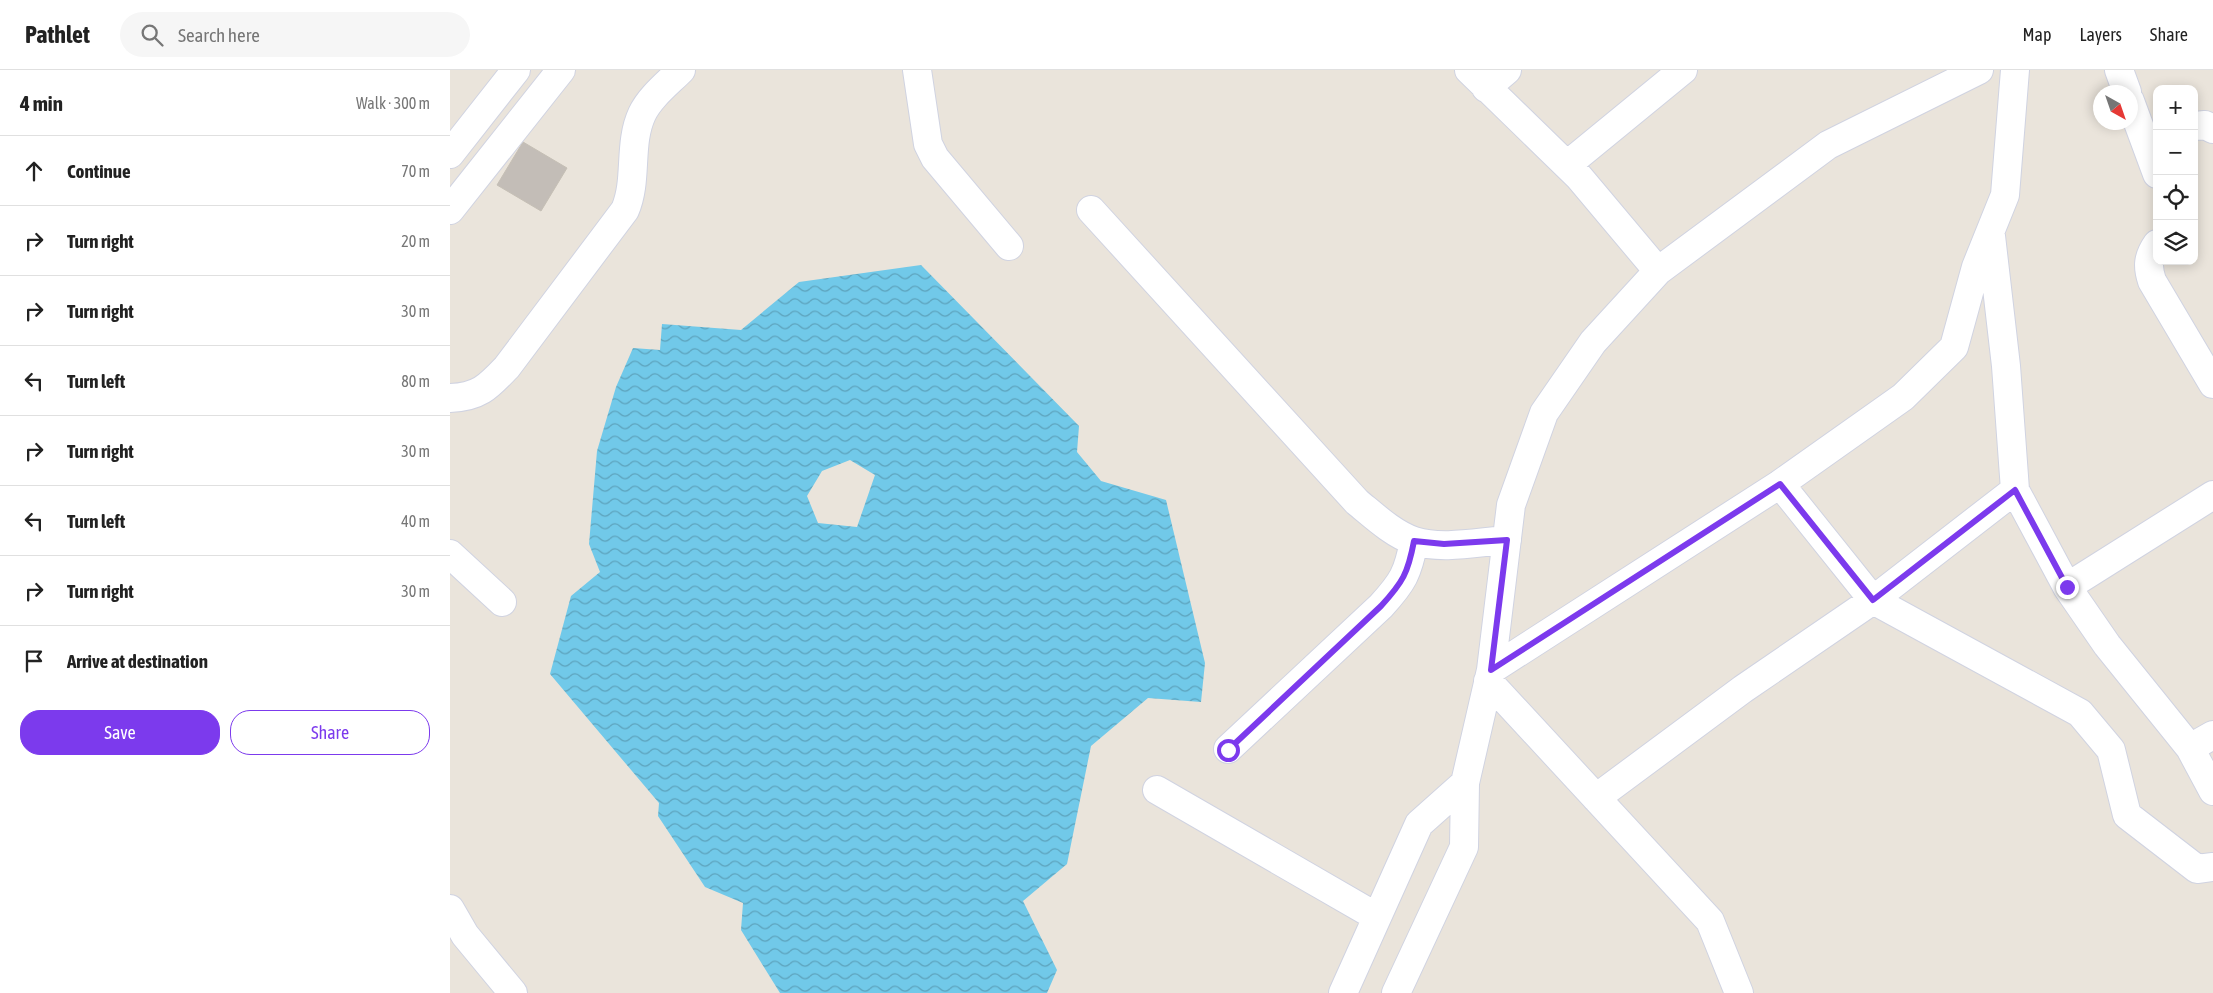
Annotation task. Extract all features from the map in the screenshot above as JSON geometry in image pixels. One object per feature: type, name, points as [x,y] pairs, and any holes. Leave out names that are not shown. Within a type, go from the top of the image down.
[{"type":"street","points":[[450,154],[516,70]]},
{"type":"street","points":[[450,210],[561,70]]},
{"type":"street","points":[[450,398],[476,394],[488,386],[507,367],[625,210],[631,196],[636,133],[642,114],[651,101],[681,70]]},
{"type":"street","points":[[917,70],[928,144],[935,158],[1010,246]]},
{"type":"street","points":[[1507,70],[1477,79],[1567,165],[1658,271]]},
{"type":"street","points":[[1567,165],[1683,70]]},
{"type":"street","points":[[1396,993],[1464,847],[1465,783],[1489,675],[1511,505],[1544,413],[1593,342],[1658,271],[1828,145],[1979,70]]},
{"type":"street","points":[[1489,675],[1780,484],[1903,398],[1954,347],[1976,267],[2005,195],[2015,70]]},
{"type":"street","points":[[2119,70],[2125,85]]},
{"type":"street","points":[[2138,112],[2149,128],[2153,151]]},
{"type":"street","points":[[2198,126],[2213,129]]},
{"type":"street","points":[[1092,210],[1357,502],[1382,523],[1414,541],[1444,544],[1507,540]]},
{"type":"street","points":[[1990,232],[2006,366],[2015,490],[2067,587],[2107,645],[2190,748],[2213,791]]},
{"type":"street","points":[[2153,249],[2147,268],[2152,281],[2213,384]]},
{"type":"street","points":[[1780,484],[1873,600],[2080,713],[2112,750],[2127,816],[2197,869],[2213,867]]},
{"type":"street","points":[[1596,798],[1742,689],[1873,600],[2015,490]]},
{"type":"street","points":[[2067,587],[2213,496]]},
{"type":"street","points":[[1228,750],[1399,587],[1409,568],[1414,541]]},
{"type":"street","points":[[450,554],[502,602]]},
{"type":"street","points":[[1489,675],[1596,798],[1710,921],[1738,993]]},
{"type":"street","points":[[2190,748],[2213,735]]},
{"type":"street","points":[[1343,993],[1419,824],[1465,783]]},
{"type":"street","points":[[1156,790],[1377,917]]},
{"type":"street","points":[[450,909],[465,936],[511,993]]},
{"type":"water","points":[[921,265],[1079,426],[1077,452],[1101,481],[1166,500],[1205,663],[1201,702],[1148,698],[1091,746],[1067,864],[1023,901],[1057,970],[1047,993],[780,993],[741,930],[743,903],[705,887],[658,816],[659,803],[550,674],[571,596],[600,572],[589,544],[597,451],[616,387],[633,348],[660,350],[662,324],[741,330],[799,282]],"holes":[[[850,460],[875,475],[857,527],[818,523],[807,496],[822,471]]]},
{"type":"building","points":[[523,142],[567,168],[541,211],[497,185]]},
{"type":"route","points":[[1228,750],[1399,587],[1409,568],[1414,541],[1444,544],[1507,540],[1491,670],[1780,484],[1873,600],[2015,490],[2067,587]]}]
